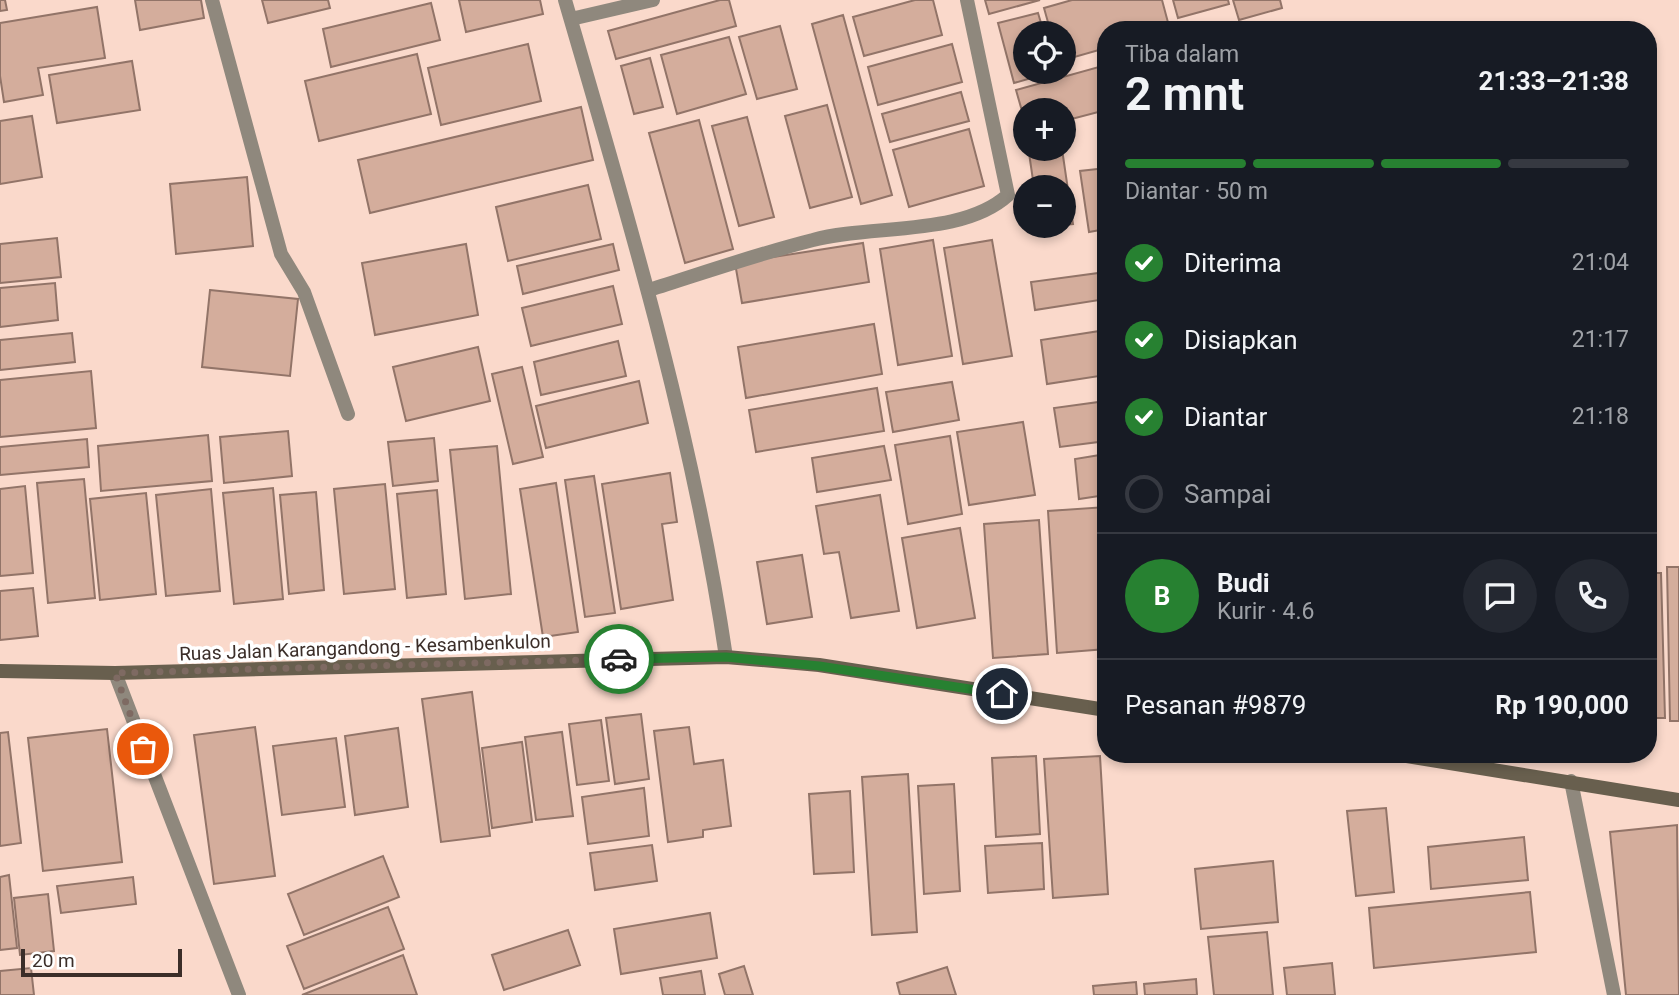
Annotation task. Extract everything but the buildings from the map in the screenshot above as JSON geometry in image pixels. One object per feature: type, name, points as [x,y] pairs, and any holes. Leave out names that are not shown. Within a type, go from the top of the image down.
[{"type":"main road","name":"Ruas Jalan Karangandong - Kesambenkulon","points":[[0,671],[115,673],[726,657],[819,666],[1097,709]]},
{"type":"main road","points":[[1453,763],[1679,800]]},
{"type":"street","points":[[212,0],[281,254],[304,292],[348,414]]},
{"type":"street","points":[[565,0],[649,290],[711,558],[726,657]]},
{"type":"street","points":[[571,19],[653,0]]},
{"type":"street","points":[[649,290],[815,239],[960,219],[994,208],[1008,195],[967,0]]},
{"type":"street","points":[[115,673],[239,995]]},
{"type":"street","points":[[1571,781],[1614,995]]},
{"type":"way so far","points":[[143,749],[115,673],[619,659]]},
{"type":"route","points":[[619,659],[726,657],[819,666],[1002,694]]}]
